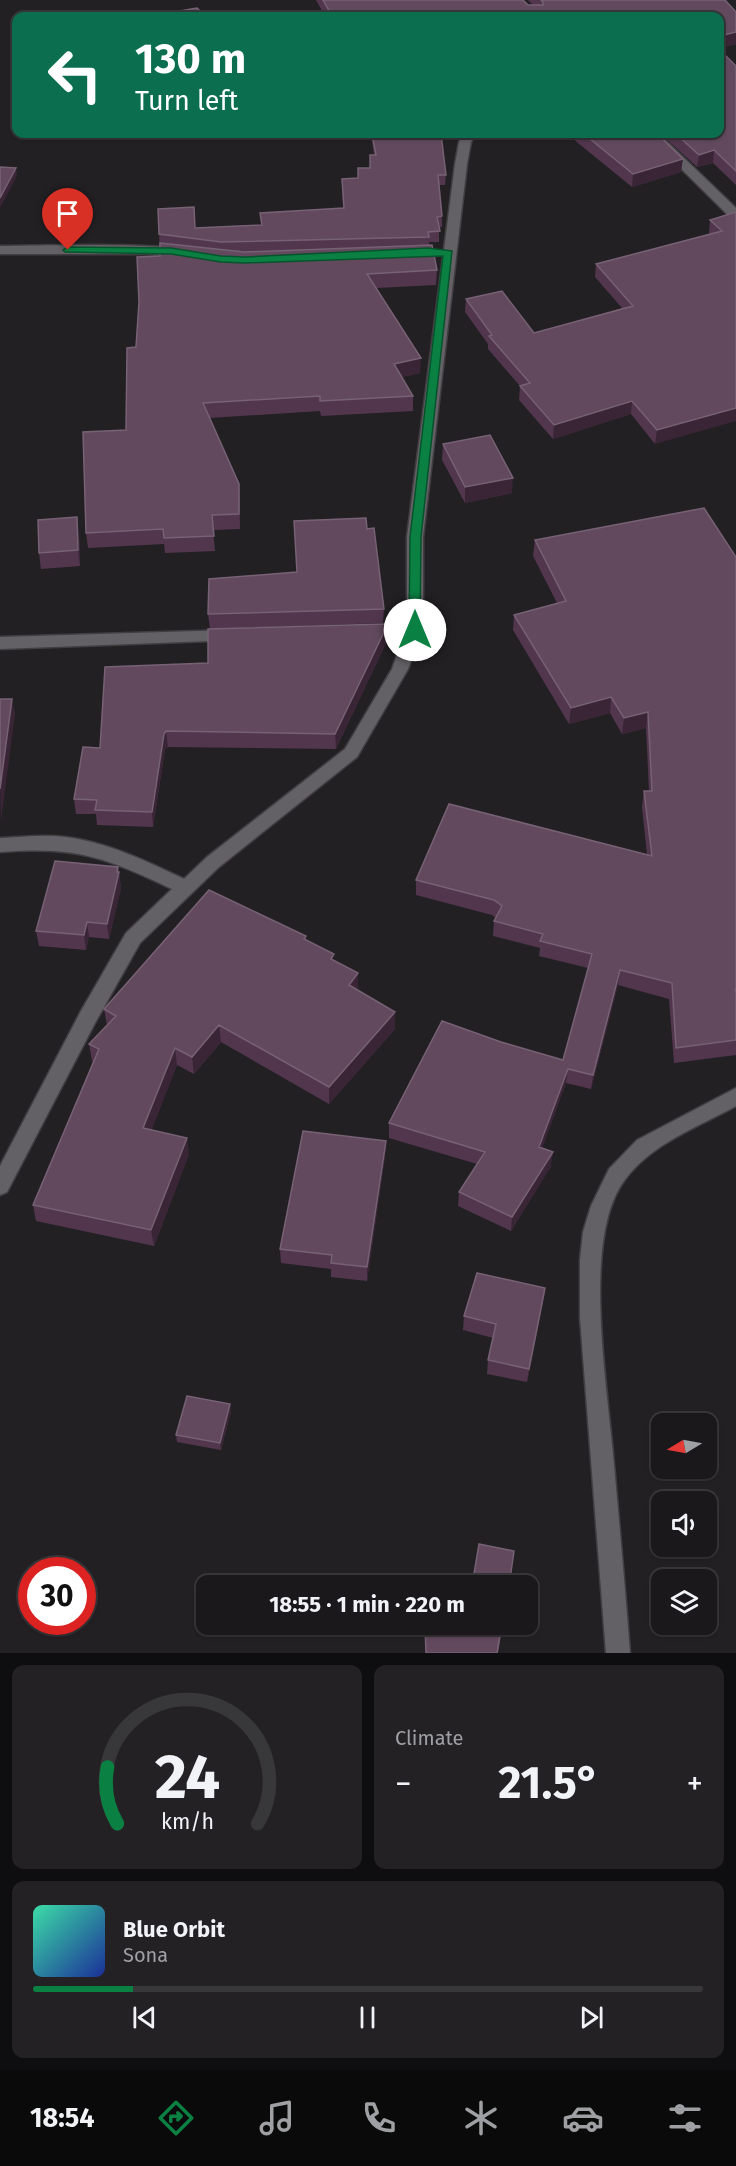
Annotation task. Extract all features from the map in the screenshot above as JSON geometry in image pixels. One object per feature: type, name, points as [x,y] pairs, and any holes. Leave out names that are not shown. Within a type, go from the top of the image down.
[{"type":"street","points":[[0,1186],[88,1017],[133,938],[184,887],[351,753],[400,669],[415,630],[416,537],[443,253],[468,138]]},
{"type":"street","points":[[656,138],[736,215]]},
{"type":"street","points":[[0,250],[150,250],[201,256]]},
{"type":"street","points":[[344,632],[415,630]]},
{"type":"street","points":[[0,643],[250,635]]},
{"type":"street","points":[[0,845],[45,843],[83,846],[124,858],[184,887]]},
{"type":"street","points":[[618,1653],[591,1318],[591,1260],[594,1232],[601,1206],[616,1175],[644,1146],[736,1096]]},
{"type":"building","points":[[323,0],[523,0],[528,5],[543,5],[541,0],[725,0],[736,12],[736,32],[724,35],[724,12],[330,12]]},
{"type":"building","points":[[197,8],[201,12],[174,12]]},
{"type":"building","points":[[724,54],[736,66],[736,171],[714,150],[699,155],[680,138],[724,138]]},
{"type":"building","points":[[373,138],[441,138],[446,175],[438,175],[442,216],[437,217],[440,231],[428,232],[429,237],[221,242],[159,234],[158,209],[194,207],[195,228],[262,225],[260,213],[344,208],[342,179],[358,178],[358,168],[370,168],[370,155],[376,155]]},
{"type":"building","points":[[589,138],[661,138],[683,159],[633,174]]},
{"type":"building","points":[[0,167],[16,168],[0,198]]},
{"type":"building","points":[[736,212],[736,408],[657,430],[632,401],[554,425],[520,386],[530,383],[489,336],[492,335],[466,299],[502,291],[534,333],[633,306],[596,264],[722,231],[710,220]]},
{"type":"building","points":[[160,243],[244,252],[432,245],[437,270],[367,274],[421,358],[394,364],[413,396],[320,401],[320,396],[203,403],[239,484],[239,514],[212,515],[214,536],[164,538],[163,529],[86,533],[83,432],[126,430],[127,348],[136,347],[139,302],[137,257],[160,256]]},
{"type":"building","points":[[490,435],[513,478],[465,487],[443,444]]},
{"type":"building","points":[[704,508],[736,557],[736,1040],[676,1048],[672,983],[620,970],[593,1075],[568,1069],[539,1147],[553,1152],[512,1217],[459,1192],[485,1152],[389,1123],[442,1021],[501,1042],[563,1060],[592,954],[540,941],[543,934],[494,921],[502,906],[494,900],[416,880],[449,804],[652,856],[644,791],[652,791],[648,712],[624,718],[611,697],[571,708],[514,615],[566,601],[535,540]]},
{"type":"building","points":[[77,517],[78,550],[39,553],[38,520]]},
{"type":"building","points":[[366,518],[367,529],[374,528],[384,609],[208,614],[209,579],[297,572],[294,521]]},
{"type":"building","points":[[385,624],[386,628],[335,734],[166,731],[152,812],[95,810],[97,800],[74,799],[83,747],[100,748],[105,667],[208,663],[208,629]]},
{"type":"building","points":[[0,699],[12,699],[0,789]]},
{"type":"building","points":[[55,861],[118,867],[117,872],[119,872],[107,924],[87,922],[84,935],[36,931]]},
{"type":"building","points":[[209,890],[306,936],[304,939],[334,954],[331,959],[358,973],[349,985],[395,1012],[329,1087],[219,1025],[192,1057],[175,1048],[143,1128],[187,1138],[151,1230],[33,1205],[99,1049],[89,1044],[116,1016],[104,1009]]},
{"type":"building","points":[[303,1131],[386,1141],[367,1267],[331,1263],[332,1255],[280,1249]]},
{"type":"building","points":[[477,1273],[545,1288],[529,1369],[488,1360],[496,1324],[464,1316]]},
{"type":"building","points":[[187,1396],[230,1404],[220,1443],[176,1435]]},
{"type":"building","points":[[479,1544],[514,1551],[511,1575],[474,1575]]},
{"type":"building","points":[[425,1635],[500,1635],[497,1653],[426,1653]]},
{"type":"route","points":[[68,250],[171,251],[221,259],[245,260],[448,253],[416,537],[415,630]]}]
